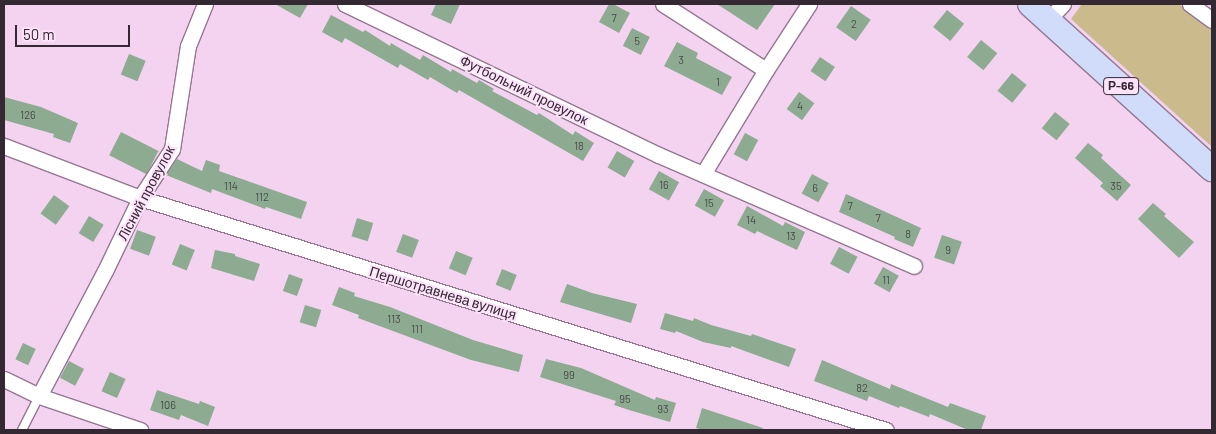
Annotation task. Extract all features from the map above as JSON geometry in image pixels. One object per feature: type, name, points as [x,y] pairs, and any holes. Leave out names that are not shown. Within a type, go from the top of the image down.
[{"type":"main road","name":"Р-66","points":[[1030,4],[1056,12],[1212,169]]},
{"type":"street","name":"Лісний провулок","points":[[39,396],[105,271],[140,198],[172,150],[188,46],[205,4]]},
{"type":"street","name":"Футбольний провулок","points":[[345,4],[703,174],[914,266]]},
{"type":"street","points":[[663,4],[766,70]]},
{"type":"street","points":[[703,174],[766,70],[809,4]]},
{"type":"street","points":[[1190,4],[1212,20]]},
{"type":"street","name":"Першотравнева вулиця","points":[[4,146],[140,198],[886,430]]},
{"type":"street","points":[[4,379],[39,396],[140,430]]},
{"type":"lane","points":[[22,430],[39,396]]},
{"type":"shaded area","points":[[1082,4],[1179,4],[1212,30],[1212,147],[1071,19]]},
{"type":"building","points":[[275,4],[308,4],[300,18]]},
{"type":"building","points":[[436,4],[460,4],[451,24],[431,15]]},
{"type":"building","points":[[609,4],[613,4],[630,13],[619,33],[599,22]]},
{"type":"building","points":[[717,4],[775,4],[757,30]]},
{"type":"building","points":[[851,6],[871,20],[856,41],[836,27]]},
{"type":"building","points":[[947,10],[964,24],[950,41],[933,27]]},
{"type":"building","points":[[331,15],[363,32],[365,30],[390,46],[391,43],[420,60],[423,55],[451,72],[452,69],[477,83],[479,80],[494,89],[492,91],[537,115],[539,113],[573,135],[575,131],[594,143],[583,161],[459,90],[457,93],[430,77],[428,80],[400,64],[398,68],[345,38],[342,43],[322,32]]},
{"type":"building","points":[[632,28],[650,37],[641,55],[623,46]]},
{"type":"building","points":[[981,40],[997,53],[983,70],[967,57]]},
{"type":"building","points":[[677,42],[698,53],[696,58],[732,77],[722,95],[664,66]]},
{"type":"building","points":[[129,54],[146,61],[137,81],[121,74]]},
{"type":"building","points":[[820,57],[835,67],[825,81],[810,71]]},
{"type":"building","points":[[1012,73],[1027,85],[1012,103],[998,91]]},
{"type":"building","points":[[799,92],[814,103],[802,120],[787,109]]},
{"type":"building","points":[[4,97],[41,107],[78,123],[70,143],[53,137],[54,134],[4,120]]},
{"type":"building","points":[[1055,112],[1070,124],[1057,140],[1042,128]]},
{"type":"building","points":[[121,132],[158,151],[147,174],[109,155]]},
{"type":"building","points":[[745,133],[758,140],[747,161],[734,154]]},
{"type":"building","points":[[1088,143],[1103,155],[1101,158],[1131,185],[1117,201],[1100,186],[1103,183],[1075,158]]},
{"type":"building","points":[[617,151],[634,161],[625,177],[608,167]]},
{"type":"building","points":[[177,159],[202,171],[206,160],[220,165],[219,171],[307,202],[301,219],[266,207],[265,209],[212,189],[211,193],[166,175]]},
{"type":"building","points":[[659,171],[679,182],[669,201],[649,189]]},
{"type":"building","points":[[812,174],[829,183],[818,202],[802,193]]},
{"type":"building","points":[[704,189],[724,200],[715,217],[695,206]]},
{"type":"building","points":[[846,194],[921,228],[913,247],[839,212]]},
{"type":"building","points":[[54,195],[69,206],[56,225],[40,214]]},
{"type":"building","points":[[1153,203],[1166,214],[1164,216],[1194,242],[1179,258],[1138,219]]},
{"type":"building","points":[[747,206],[783,226],[785,222],[805,232],[797,250],[757,231],[755,234],[737,225]]},
{"type":"building","points":[[89,216],[104,225],[93,242],[79,233]]},
{"type":"building","points":[[357,218],[373,223],[368,241],[351,236]]},
{"type":"building","points":[[137,230],[156,237],[149,256],[130,249]]},
{"type":"building","points":[[403,234],[419,240],[412,258],[396,252]]},
{"type":"building","points":[[942,235],[962,242],[954,265],[934,258]]},
{"type":"building","points":[[180,244],[195,250],[187,270],[172,264]]},
{"type":"building","points":[[839,247],[858,257],[849,274],[830,264]]},
{"type":"building","points":[[215,250],[235,254],[235,256],[260,264],[254,281],[211,268]]},
{"type":"building","points":[[456,251],[473,258],[466,275],[449,269]]},
{"type":"building","points":[[883,267],[899,276],[890,292],[874,284]]},
{"type":"building","points":[[502,269],[517,275],[510,291],[496,285]]},
{"type":"building","points":[[289,274],[303,279],[297,296],[283,291]]},
{"type":"building","points":[[567,284],[592,293],[637,304],[631,323],[560,302]]},
{"type":"building","points":[[339,287],[355,293],[354,296],[390,307],[473,340],[523,355],[519,372],[471,360],[358,318],[359,315],[332,305]]},
{"type":"building","points":[[305,305],[321,310],[316,327],[300,322]]},
{"type":"building","points":[[665,313],[693,321],[694,318],[711,325],[751,336],[752,334],[796,349],[789,367],[731,346],[731,348],[703,342],[676,331],[675,333],[660,329]]},
{"type":"building","points":[[23,343],[36,349],[28,365],[15,359]]},
{"type":"building","points":[[546,359],[581,368],[655,400],[656,397],[676,403],[670,422],[614,405],[616,401],[540,377]]},
{"type":"building","points":[[822,360],[890,389],[891,384],[948,407],[950,403],[986,416],[981,430],[968,430],[930,414],[929,417],[869,396],[867,401],[814,381]]},
{"type":"building","points":[[69,361],[84,369],[75,386],[60,378]]},
{"type":"building","points":[[110,372],[126,379],[117,398],[101,391]]},
{"type":"building","points":[[157,390],[199,404],[200,401],[215,407],[208,426],[181,415],[179,420],[150,410]]},
{"type":"building","points":[[702,408],[763,428],[762,430],[703,430],[696,428]]}]
